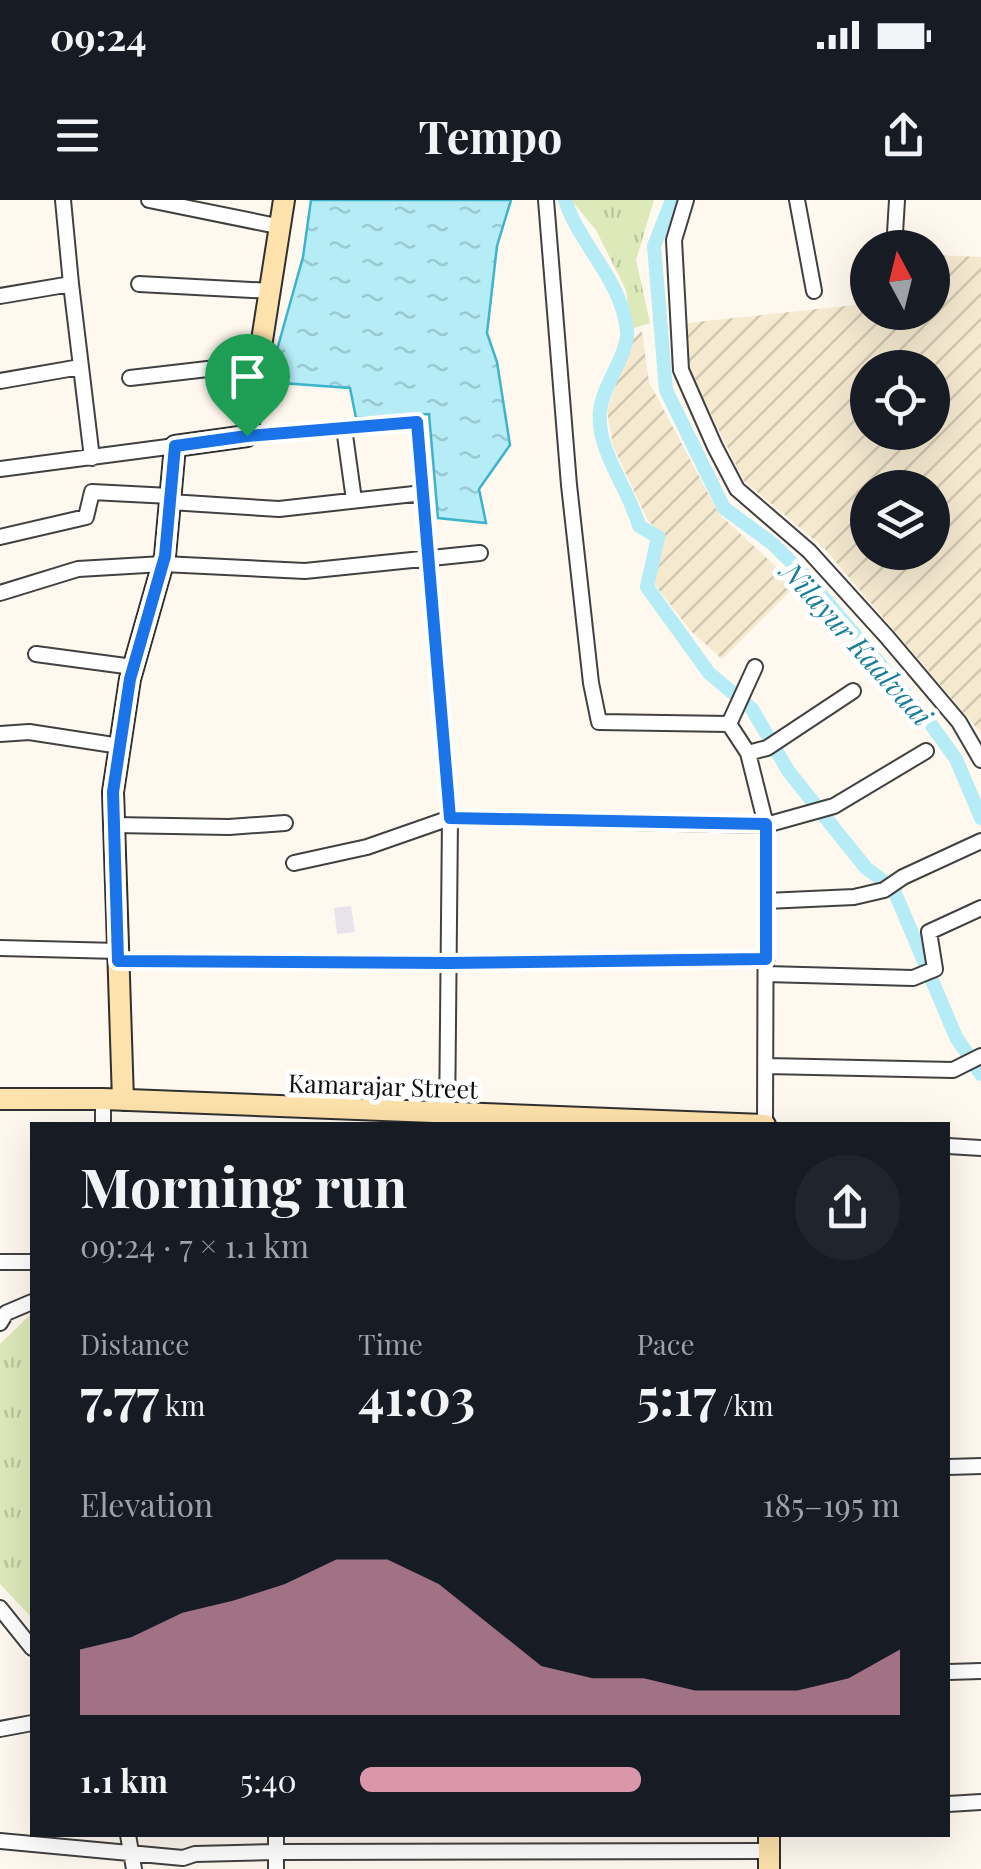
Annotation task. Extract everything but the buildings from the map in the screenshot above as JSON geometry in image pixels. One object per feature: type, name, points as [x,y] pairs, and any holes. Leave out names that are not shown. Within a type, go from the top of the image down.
[{"type":"main road","points":[[113,1099],[118,956],[113,792],[133,667],[162,564],[175,446],[247,436],[284,200]]},
{"type":"main road","name":"Kamarajar Street","points":[[0,1099],[113,1099],[447,1119],[606,1122]]},
{"type":"street","points":[[63,200],[92,458]]},
{"type":"street","points":[[148,200],[282,227]]},
{"type":"street","points":[[546,200],[569,486],[599,722],[729,724]]},
{"type":"street","points":[[686,200],[674,240],[681,370],[722,461],[737,489],[809,551],[888,637],[959,722],[981,760]]},
{"type":"street","points":[[796,200],[814,291]]},
{"type":"street","points":[[895,230],[896,200]]},
{"type":"street","points":[[0,296],[71,284]]},
{"type":"street","points":[[139,284],[271,291]]},
{"type":"street","points":[[130,378],[259,363]]},
{"type":"street","points":[[0,381],[80,366]]},
{"type":"street","points":[[247,436],[417,422],[450,818],[447,1119]]},
{"type":"street","points":[[344,428],[354,500]]},
{"type":"street","points":[[0,469],[175,446]]},
{"type":"street","points":[[0,537],[86,517],[92,492],[278,509],[423,493]]},
{"type":"street","points":[[0,593],[78,570],[162,564],[305,572],[480,553]]},
{"type":"street","points":[[36,654],[133,667]]},
{"type":"street","points":[[729,724],[754,667]]},
{"type":"street","points":[[748,753],[767,748],[854,691]]},
{"type":"street","points":[[729,724],[748,753],[766,824],[765,1122]]},
{"type":"street","points":[[0,734],[29,732],[120,746]]},
{"type":"street","points":[[294,863],[366,847],[450,818],[766,824],[834,806],[926,751]]},
{"type":"street","points":[[114,825],[229,828],[285,823]]},
{"type":"street","points":[[766,902],[854,897],[884,890],[980,842]]},
{"type":"street","points":[[0,948],[118,956],[766,966],[914,978],[935,969],[929,932],[981,908]]},
{"type":"street","points":[[766,1066],[962,1068],[979,1057]]},
{"type":"street","points":[[104,1122],[113,1099]]},
{"type":"street","points":[[950,1146],[981,1148]]},
{"type":"street","points":[[0,1262],[30,1262]]},
{"type":"street","points":[[2,1315],[30,1303]]},
{"type":"street","points":[[950,1467],[981,1466]]},
{"type":"street","points":[[0,1608],[30,1646]]},
{"type":"street","points":[[950,1672],[981,1671]]},
{"type":"street","points":[[0,1730],[30,1723]]},
{"type":"street","points":[[950,1804],[981,1802]]},
{"type":"street","points":[[194,1837],[195,1854]]},
{"type":"street","points":[[276,1837],[276,1869]]},
{"type":"street","points":[[0,1842],[133,1861],[195,1854],[276,1852],[769,1852]]},
{"type":"street","points":[[466,1852],[466,1869]]},
{"type":"shaded area","points":[[950,256],[981,257],[981,733],[824,548],[744,481],[688,367],[687,323],[850,306],[850,330],[950,330]]},
{"type":"shaded area","points":[[642,331],[649,382],[719,514],[796,585],[722,659],[691,631],[654,584],[665,536],[648,521],[613,446],[607,410],[632,338]]},
{"type":"shaded area","points":[[351,906],[355,932],[337,934],[334,908]]},
{"type":"green space","points":[[571,200],[654,200],[636,260],[650,323],[631,329],[626,290],[596,230]]},
{"type":"green space","points":[[30,1315],[30,1616],[0,1584],[0,1344]]},
{"type":"water","points":[[311,200],[511,200],[497,246],[487,333],[497,362],[510,445],[479,489],[486,523],[438,518],[429,414],[356,418],[350,388],[268,382],[303,257]]},
{"type":"waterway","points":[[565,200],[624,313],[626,340],[605,391],[600,426],[608,455],[639,526],[658,537],[647,587],[709,673],[752,709],[789,772],[866,868],[893,888],[956,1037],[981,1074]]},
{"type":"waterway","name":"Nilayur Kaalvaai","points":[[672,200],[654,246],[666,390],[724,508],[773,544],[806,577],[930,723],[956,759],[981,818]]},
{"type":"route","points":[[417,422],[450,818],[766,824],[766,959],[448,963],[118,961],[113,792],[130,679],[165,556],[175,446],[247,436],[417,422]]}]
